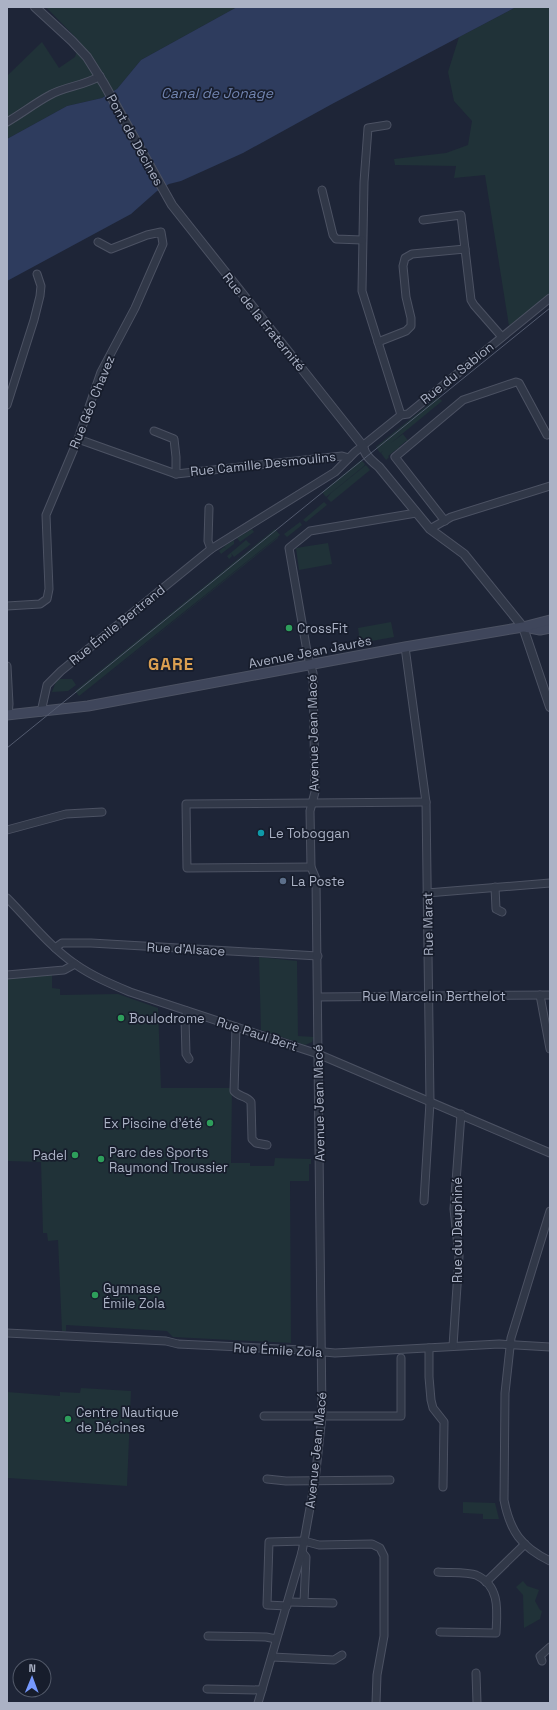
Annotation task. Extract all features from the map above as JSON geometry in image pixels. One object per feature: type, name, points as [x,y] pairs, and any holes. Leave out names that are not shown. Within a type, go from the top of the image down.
[{"type":"main road","name":"Avenue Jean Jaurès","points":[[8,712],[101,702],[523,627],[550,620]]},
{"type":"main road","name":"Avenue Jean Jaurès","points":[[523,627],[540,630],[550,628]]},
{"type":"street","name":"Pont de Décines","points":[[35,7],[87,57],[100,76],[167,197]]},
{"type":"street","points":[[7,122],[49,95],[90,82],[100,76]]},
{"type":"street","points":[[387,125],[368,128],[364,182],[362,291],[401,415]]},
{"type":"street","points":[[322,190],[333,235],[336,239],[362,240]]},
{"type":"street","name":"Rue de la Fraternité","points":[[167,197],[213,258],[363,446],[364,452],[371,461],[379,467],[430,529],[464,554],[523,627]]},
{"type":"street","points":[[423,220],[461,215],[471,300],[502,337]]},
{"type":"street","name":"Rue Géo Chavez","points":[[7,606],[40,604],[47,599],[49,589],[46,515],[78,439],[101,372],[135,308],[163,244],[162,232],[147,235],[111,249],[98,242]]},
{"type":"street","points":[[378,342],[406,331],[411,326],[412,318],[406,297],[403,266],[405,258],[412,254],[465,249]]},
{"type":"street","points":[[7,405],[34,320],[40,296],[41,286],[37,274]]},
{"type":"street","name":"Rue du Sablon","points":[[363,446],[401,415],[408,414],[550,298]]},
{"type":"street","points":[[445,521],[395,457],[463,400],[516,382],[519,383],[547,435]]},
{"type":"street","name":"Rue Camille Desmoulins","points":[[154,431],[174,439],[176,474]]},
{"type":"street","name":"Rue Camille Desmoulins","points":[[78,439],[176,474],[342,456],[350,458]]},
{"type":"street","name":"Rue Émile Bertrand","points":[[42,709],[47,685],[61,671],[211,549],[335,472],[363,446]]},
{"type":"street","points":[[430,529],[445,521],[550,486]]},
{"type":"street","points":[[209,508],[208,542],[211,549]]},
{"type":"street","name":"Avenue Jean Macé","points":[[258,1703],[302,1552],[315,1480],[322,1416],[318,956],[316,879],[311,867],[310,811],[315,792],[313,673],[308,657],[289,548],[310,531],[416,513]]},
{"type":"street","points":[[523,627],[550,707]]},
{"type":"street","name":"Rue Marat","points":[[405,647],[426,802],[430,996],[430,1102],[424,1202]]},
{"type":"street","points":[[7,666],[8,712]]},
{"type":"street","points":[[311,867],[187,868],[186,804],[426,802]]},
{"type":"street","points":[[7,830],[66,814],[102,812]]},
{"type":"street","points":[[427,893],[550,883]]},
{"type":"street","points":[[495,887],[496,909],[502,912]]},
{"type":"street","name":"Rue Paul Bert","points":[[7,898],[55,948],[75,964],[102,980],[130,992],[318,1054],[550,1153]]},
{"type":"street","name":"Rue d'Alsace","points":[[55,948],[62,943],[91,943],[318,956]]},
{"type":"street","points":[[7,975],[64,970],[75,964]]},
{"type":"street","points":[[540,995],[550,1049]]},
{"type":"street","name":"Rue Marcelin Berthelot","points":[[318,997],[550,995]]},
{"type":"street","points":[[187,1011],[185,1020],[186,1054],[189,1058]]},
{"type":"street","points":[[236,1027],[234,1091],[237,1095],[246,1097],[252,1102],[252,1139],[256,1143],[267,1145]]},
{"type":"street","name":"Rue du Dauphiné","points":[[453,1346],[459,1256],[454,1209],[461,1114]]},
{"type":"street","points":[[550,1211],[510,1344],[505,1394],[504,1500],[507,1516],[512,1527],[525,1544],[536,1554],[550,1561]]},
{"type":"street","name":"Rue Émile Zola","points":[[7,1333],[335,1353],[510,1344],[550,1346]]},
{"type":"street","points":[[429,1348],[429,1377],[432,1404],[433,1408],[444,1422],[443,1487]]},
{"type":"street","points":[[264,1416],[401,1416],[401,1358]]},
{"type":"street","points":[[267,1479],[390,1480]]},
{"type":"street","points":[[333,1603],[304,1602],[266,1605],[268,1542],[304,1541],[319,1545],[372,1544],[380,1548],[384,1556],[384,1636],[377,1675],[376,1703]]},
{"type":"street","points":[[486,1582],[525,1544]]},
{"type":"street","points":[[302,1552],[306,1557],[304,1602]]},
{"type":"street","points":[[438,1572],[475,1575],[486,1582],[494,1593],[497,1603],[496,1634],[440,1632]]},
{"type":"street","points":[[208,1636],[266,1637],[276,1639]]},
{"type":"street","points":[[542,1661],[540,1656],[550,1647]]},
{"type":"street","points":[[272,1657],[334,1660],[342,1655]]},
{"type":"street","points":[[476,1673],[477,1703]]},
{"type":"street","points":[[207,1689],[262,1690]]},
{"type":"shaded area","points":[[46,7],[237,7],[141,60],[117,89],[102,98],[67,106],[7,139],[7,76],[42,42],[59,68],[75,57],[80,42]]},
{"type":"shaded area","points":[[516,7],[550,7],[550,293],[509,326],[485,175],[454,178],[456,166],[395,165],[394,159],[446,153],[468,145],[472,121],[454,101],[448,72],[459,37]]},
{"type":"shaded area","points":[[438,397],[442,401],[391,443],[403,434],[409,442],[406,441],[399,447],[400,449],[397,449],[388,456],[389,457],[386,460],[381,453],[383,451],[380,453],[376,447]]},
{"type":"shaded area","points":[[361,460],[365,464],[364,466],[326,497],[322,492]]},
{"type":"shaded area","points":[[366,465],[370,470],[331,502],[327,498],[331,493]]},
{"type":"shaded area","points":[[324,502],[327,505],[306,522],[303,520]]},
{"type":"shaded area","points":[[300,522],[302,525],[287,537],[284,534]]},
{"type":"shaded area","points":[[252,529],[254,532],[240,542],[237,538]]},
{"type":"shaded area","points":[[275,529],[280,535],[79,696],[75,691]]},
{"type":"shaded area","points":[[278,537],[278,538],[80,697]]},
{"type":"shaded area","points":[[234,540],[234,544],[221,554],[219,551],[224,547],[226,549],[224,546]]},
{"type":"shaded area","points":[[246,540],[251,544],[234,557],[231,553],[232,556],[229,559],[227,556]]},
{"type":"shaded area","points":[[328,543],[332,564],[299,570],[296,548]]},
{"type":"shaded area","points":[[391,622],[394,637],[360,643],[358,628]]},
{"type":"shaded area","points":[[57,679],[72,679],[76,685],[68,691],[52,692]]},
{"type":"shaded area","points":[[259,957],[297,961],[298,1036],[314,1037],[312,1042],[305,1045],[261,1030]]},
{"type":"shaded area","name":"Parc des Sports Raymond Troussier","points":[[52,974],[52,988],[60,989],[60,995],[118,994],[158,1008],[161,1088],[232,1088],[231,1163],[250,1163],[250,1166],[274,1166],[275,1158],[311,1159],[311,1164],[309,1164],[309,1181],[290,1181],[291,1343],[173,1337],[167,1331],[66,1325],[66,1331],[62,1331],[58,1240],[48,1241],[47,1233],[43,1233],[41,1162],[7,1161],[7,978]]},
{"type":"shaded area","name":"Centre Nautique de Décines","points":[[81,1388],[131,1391],[127,1486],[8,1478],[7,1392],[60,1396],[60,1392],[80,1393]]},
{"type":"shaded area","points":[[463,1502],[495,1503],[499,1519],[483,1519],[483,1514],[463,1513]]},
{"type":"shaded area","points":[[523,1581],[527,1586],[539,1590],[535,1601],[542,1611],[540,1619],[524,1628],[523,1595],[516,1587]]},
{"type":"water","name":"Canal de Jonage","points":[[237,7],[516,7],[332,104],[243,153],[181,181],[169,184],[157,191],[131,214],[7,281],[7,139],[67,106],[102,98],[117,89],[141,60]]},
{"type":"tram line","points":[[7,748],[550,308]]},
{"type":"place","name":"CrossFit","points":[[289,628]]},
{"type":"place","name":"Le Toboggan","points":[[261,833]]},
{"type":"place","name":"La Poste","points":[[283,881]]},
{"type":"place","name":"Boulodrome","points":[[121,1018]]},
{"type":"place","name":"Ex Piscine d'été","points":[[210,1123]]},
{"type":"place","name":"Padel","points":[[75,1155]]},
{"type":"place","name":"Parc des Sports Raymond Troussier","points":[[101,1159]]},
{"type":"place","name":"Gymnase Émile Zola","points":[[95,1295]]},
{"type":"place","name":"Centre Nautique de Décines","points":[[68,1419]]},
{"type":"district","name":"GARE","points":[[171,664]]}]
